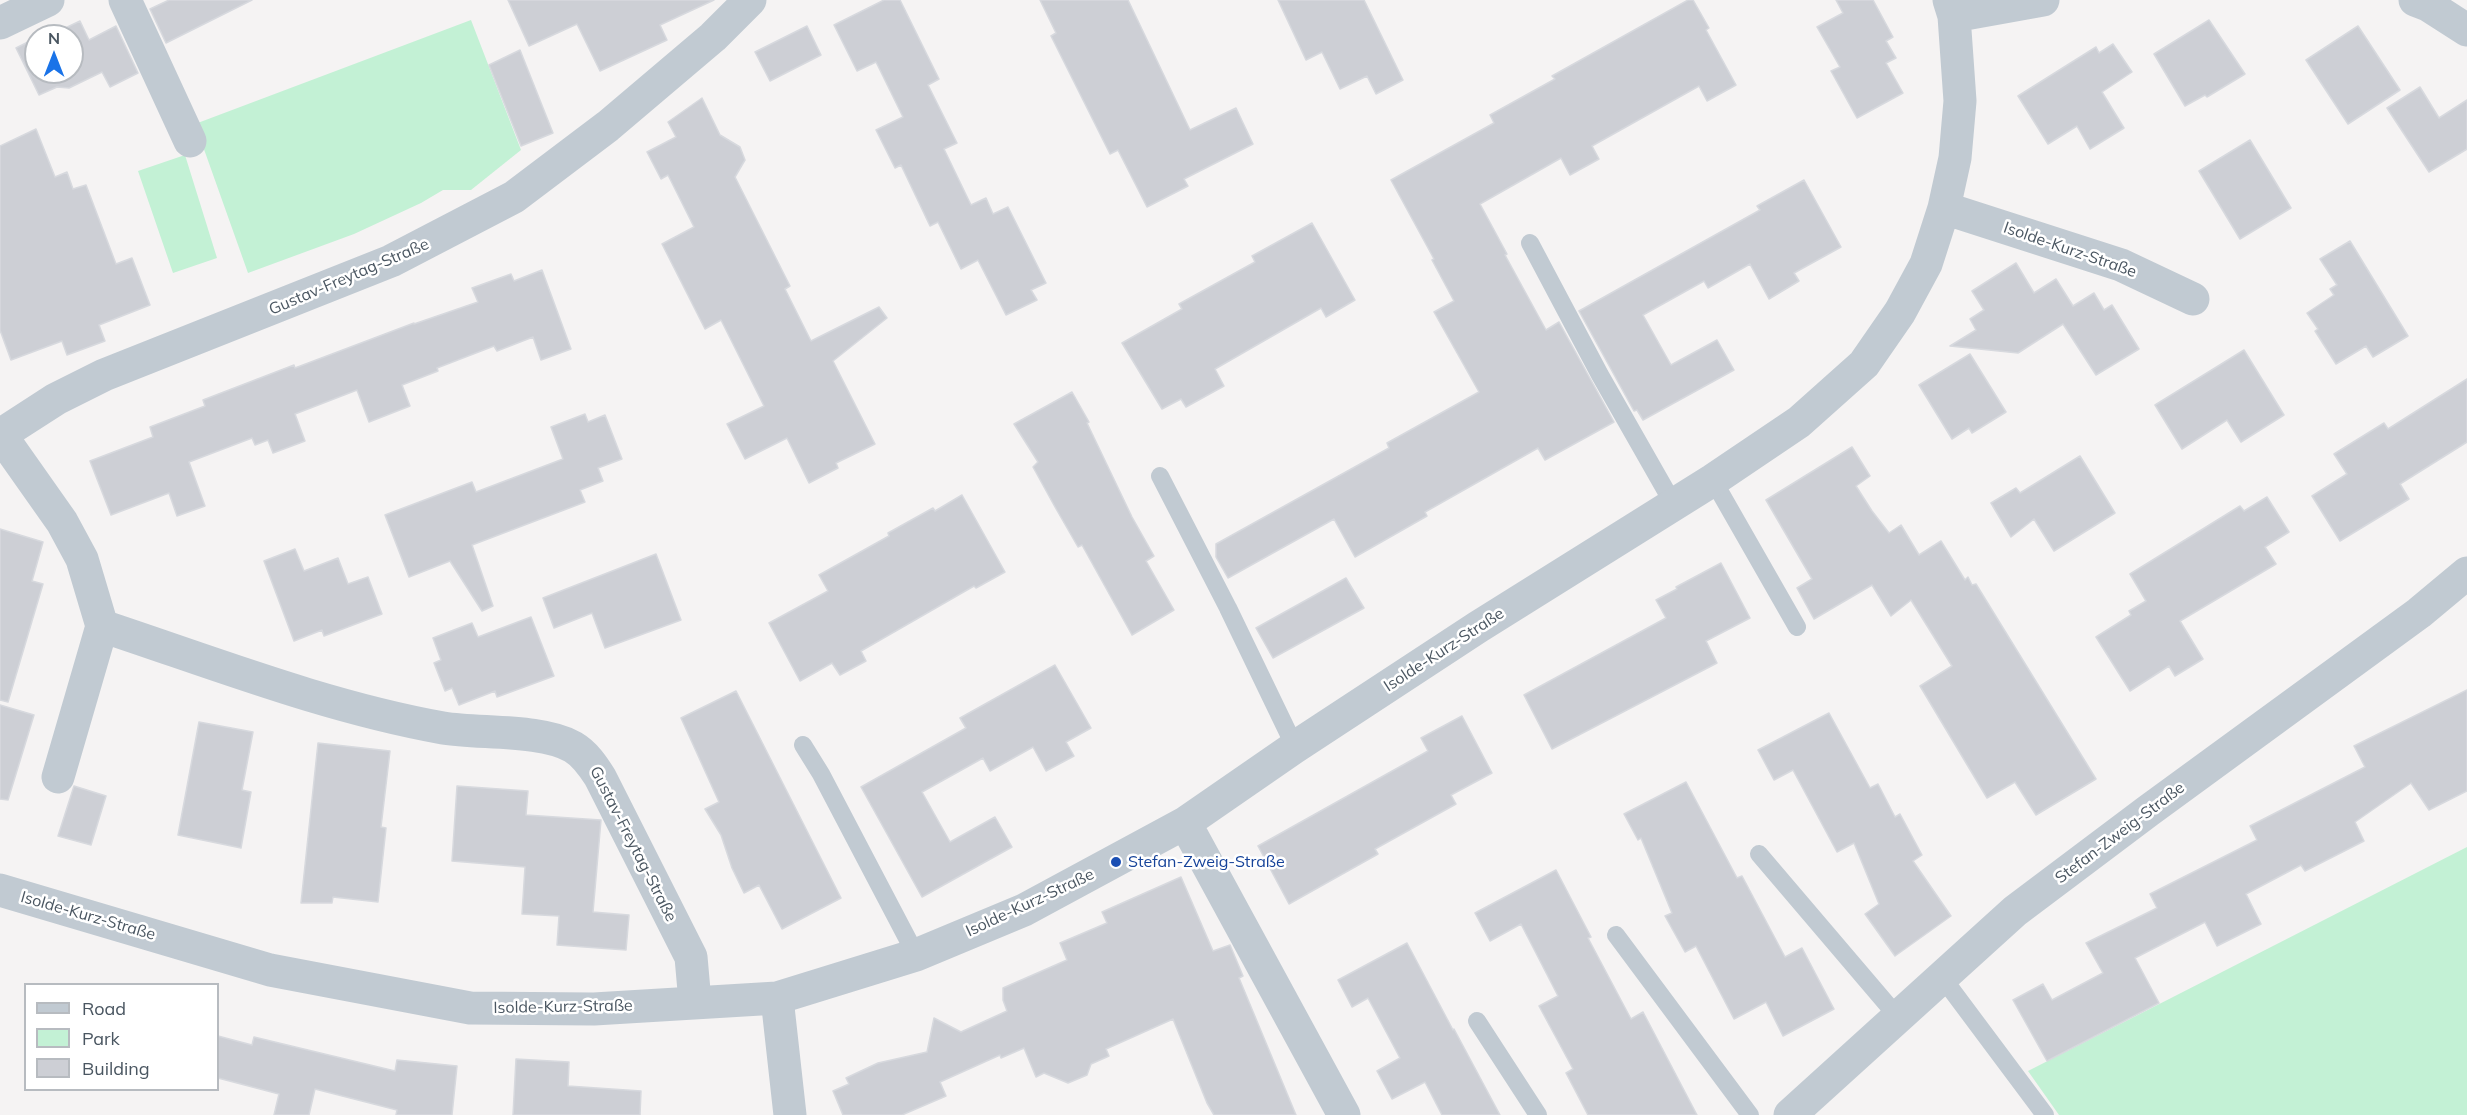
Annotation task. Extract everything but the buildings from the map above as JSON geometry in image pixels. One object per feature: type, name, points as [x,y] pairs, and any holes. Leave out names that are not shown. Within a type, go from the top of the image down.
[{"type":"street","points":[[0,23],[48,0]]},
{"type":"street","points":[[124,0],[190,141]]},
{"type":"street","name":"Gustav-Freytag-Straße","points":[[695,1002],[691,957],[600,777],[590,761],[574,747],[536,737],[444,728],[331,702],[102,626],[82,559],[62,522],[0,434],[56,399],[104,375],[391,261],[514,197],[608,126],[713,36],[750,0]]},
{"type":"street","points":[[1952,8],[2043,0]]},
{"type":"street","points":[[2415,0],[2428,5],[2467,30]]},
{"type":"street","name":"Isolde-Kurz-Straße","points":[[0,890],[270,970],[471,1008],[594,1009],[777,998],[916,955],[1024,910],[1185,823],[1294,747],[1478,627],[1713,480],[1799,422],[1864,364],[1900,312],[1926,264],[1944,208],[1955,158],[1960,101],[1952,8]]},
{"type":"street","name":"Isolde-Kurz-Straße","points":[[1944,208],[2121,265],[2193,299]]},
{"type":"street","name":"Stefan-Zweig-Straße","points":[[1802,1111],[1897,1016],[2015,911],[2419,613],[2467,573]]},
{"type":"street","points":[[58,777],[102,626]]},
{"type":"street","points":[[1185,823],[1344,1115]]},
{"type":"street","points":[[777,998],[790,1115]]},
{"type":"lane","points":[[1530,243],[1600,375],[1674,505]]},
{"type":"lane","points":[[1160,476],[1228,608],[1294,747]]},
{"type":"lane","points":[[1713,480],[1797,627]]},
{"type":"lane","points":[[803,745],[821,774],[916,955]]},
{"type":"lane","points":[[1759,854],[1897,1016]]},
{"type":"lane","points":[[1616,935],[1750,1115]]},
{"type":"lane","points":[[1942,977],[2045,1115]]},
{"type":"lane","points":[[1477,1021],[1538,1115]]},
{"type":"green space","points":[[471,20],[521,150],[471,190],[443,190],[421,203],[354,234],[248,273],[195,124]]},
{"type":"green space","points":[[185,155],[217,258],[173,273],[138,171]]},
{"type":"green space","points":[[2467,847],[2467,1115],[2059,1115],[2028,1071]]},
{"type":"place","name":"Stefan-Zweig-Straße","points":[[1116,862]]}]
